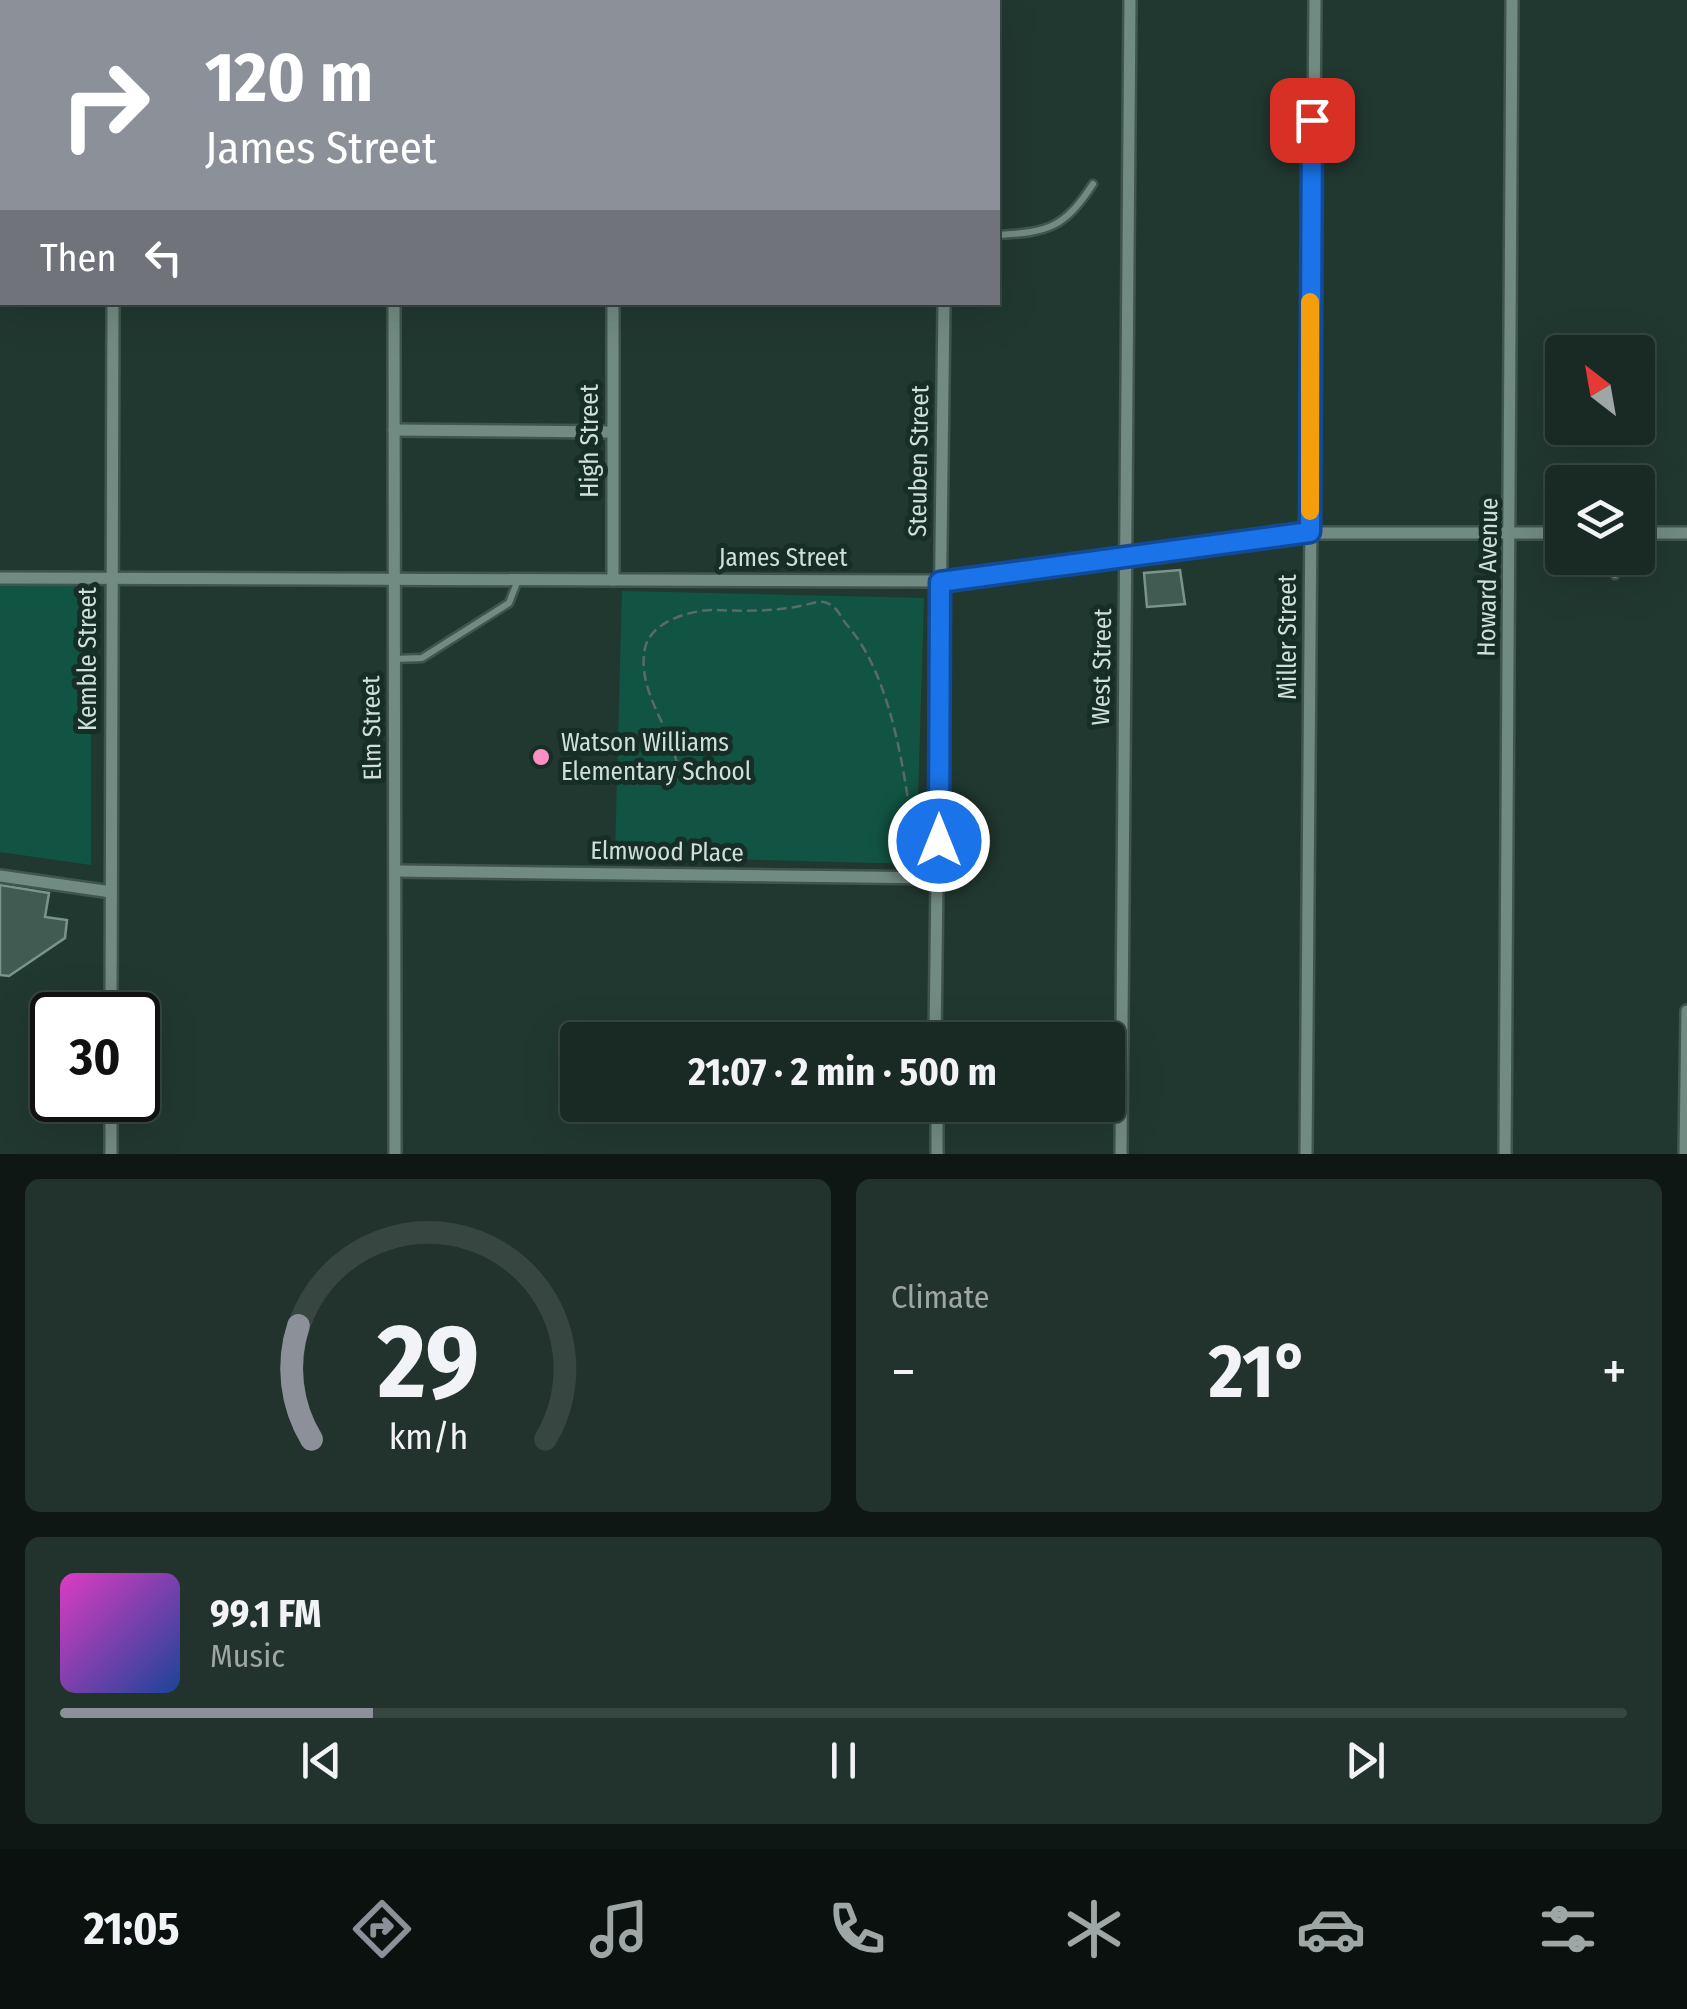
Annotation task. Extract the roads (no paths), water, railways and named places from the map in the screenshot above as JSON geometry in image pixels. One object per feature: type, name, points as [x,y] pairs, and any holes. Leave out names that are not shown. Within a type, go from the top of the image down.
[{"type":"street","name":"West Street","points":[[1121,1154],[1130,0]]},
{"type":"street","name":"Miller Street","points":[[1306,1154],[1315,0]]},
{"type":"street","name":"Howard Avenue","points":[[1505,1154],[1512,0]]},
{"type":"street","name":"Kemble Street","points":[[111,992],[114,305]]},
{"type":"street","name":"Elm Street","points":[[394,305],[395,1154]]},
{"type":"street","name":"High Street","points":[[613,305],[613,580]]},
{"type":"street","name":"Steuben Street","points":[[936,1022],[944,305]]},
{"type":"street","points":[[394,430],[612,432]]},
{"type":"street","name":"James Street","points":[[0,578],[940,582],[1310,532],[1545,533]]},
{"type":"street","points":[[1655,533],[1687,532]]},
{"type":"street","name":"Elmwood Place","points":[[396,872],[938,878]]},
{"type":"street","points":[[0,876],[112,892]]},
{"type":"street","points":[[1685,1154],[1687,1012]]},
{"type":"street","points":[[110,1154],[111,1122]]},
{"type":"street","points":[[937,1122],[937,1154]]},
{"type":"lane","points":[[1000,234],[1051,229],[1073,214],[1093,184]]},
{"type":"lane","points":[[394,659],[422,658],[509,603],[518,580]]},
{"type":"place","name":"Watson Williams Elementary School","points":[[541,757]]}]
